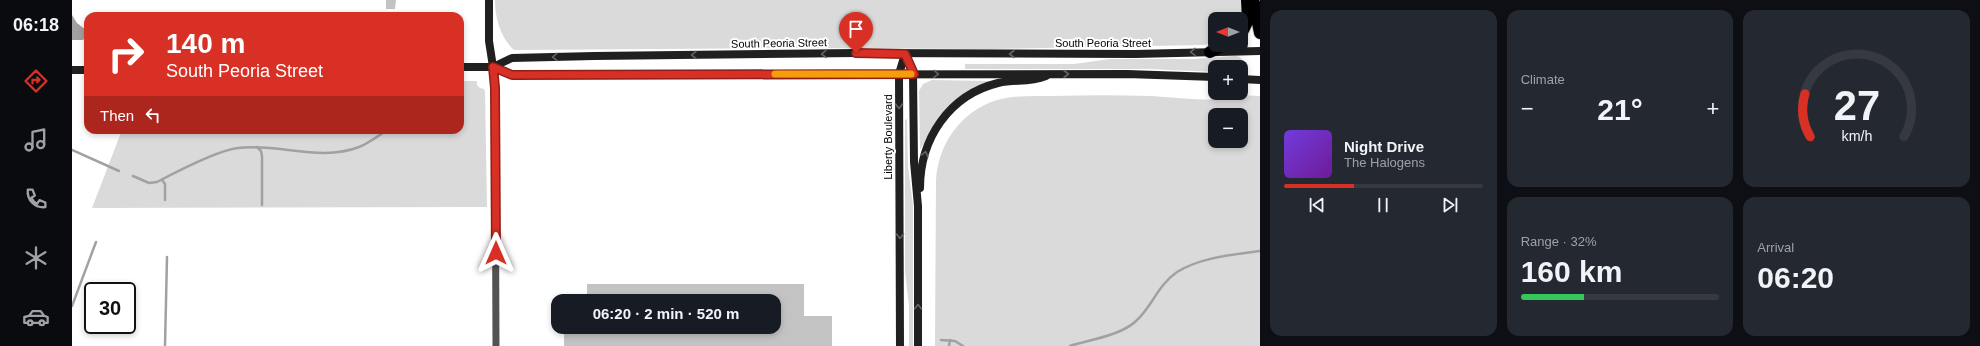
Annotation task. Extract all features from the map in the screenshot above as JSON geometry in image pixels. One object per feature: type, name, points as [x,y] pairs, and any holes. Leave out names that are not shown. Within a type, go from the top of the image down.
[{"type":"highway","points":[[1247,0],[1248,12]]},
{"type":"highway","points":[[1253,0],[1260,33]]},
{"type":"main road","points":[[490,0],[489,42],[493,67]]},
{"type":"main road","name":"South Peoria Street","points":[[1248,51],[1260,51]]},
{"type":"main road","name":"South Peoria Street","points":[[493,67],[512,58],[905,54],[1129,54],[1210,52]]},
{"type":"main road","points":[[905,54],[914,74],[914,166],[918,206],[918,346]]},
{"type":"main road","name":"Liberty Boulevard","points":[[900,346],[899,74],[905,54]]},
{"type":"main road","name":"South Peoria Street","points":[[464,67],[493,67],[512,75],[1126,74],[1208,77]]},
{"type":"main road","points":[[72,70],[84,70]]},
{"type":"main road","points":[[918,206],[922,168],[927,145],[936,128],[947,114],[964,98],[986,88],[1007,82],[1034,81],[1050,74]]},
{"type":"main road","points":[[1248,79],[1260,80]]},
{"type":"street","points":[[493,67],[495,88],[496,346]]},
{"type":"shaded area","points":[[495,0],[1243,0],[1244,10],[1244,12],[1208,12],[1208,44],[1203,45],[990,49],[797,48],[514,50],[505,39],[499,27]]},
{"type":"shaded area","points":[[72,15],[77,23],[84,28],[84,39],[83,40],[72,40]]},
{"type":"shaded area","points":[[1235,56],[1243,60],[1208,60],[1208,72],[1148,69],[965,69],[965,64],[1074,64],[1110,59],[1193,59]]},
{"type":"shaded area","points":[[932,80],[989,81],[966,93],[953,103],[935,123],[920,150],[919,91],[923,84]]},
{"type":"shaded area","points":[[464,81],[477,81],[477,85],[484,89],[485,92],[487,207],[92,208],[120,134],[464,134]]},
{"type":"shaded area","points":[[1127,95],[1193,99],[1248,100],[1248,96],[1260,96],[1260,346],[935,346],[937,168],[946,143],[953,131],[962,121],[972,112],[984,105],[1004,98],[1033,96]]},
{"type":"shaded area","points":[[907,119],[908,167],[913,205],[913,346],[909,346],[909,306],[905,271],[905,120]]},
{"type":"building","points":[[386,0],[396,0],[395,9],[386,9]]},
{"type":"building","points":[[587,284],[804,284],[804,316],[832,316],[832,346],[564,346],[564,334],[781,334],[781,294],[587,294]]},
{"type":"waterway","points":[[133,176],[149,183],[157,182],[209,157],[238,148],[253,147],[314,153],[344,151],[359,147],[381,134]]},
{"type":"waterway","points":[[257,147],[261,151],[262,156],[262,205]]},
{"type":"waterway","points":[[72,150],[119,171]]},
{"type":"waterway","points":[[162,180],[165,184],[165,200]]},
{"type":"waterway","points":[[72,306],[96,242]]},
{"type":"waterway","points":[[1070,346],[1105,336],[1130,326],[1142,315],[1164,284],[1177,272],[1186,267],[1217,257],[1260,251]]},
{"type":"waterway","points":[[165,346],[167,257]]},
{"type":"waterway","points":[[941,340],[955,341],[963,346]]},
{"type":"waterway","points":[[949,346],[950,340]]},
{"type":"slow traffic","points":[[775,74],[911,74]]},
{"type":"route","points":[[496,253],[495,88],[493,67],[512,75],[914,74],[905,54],[856,53]]}]
